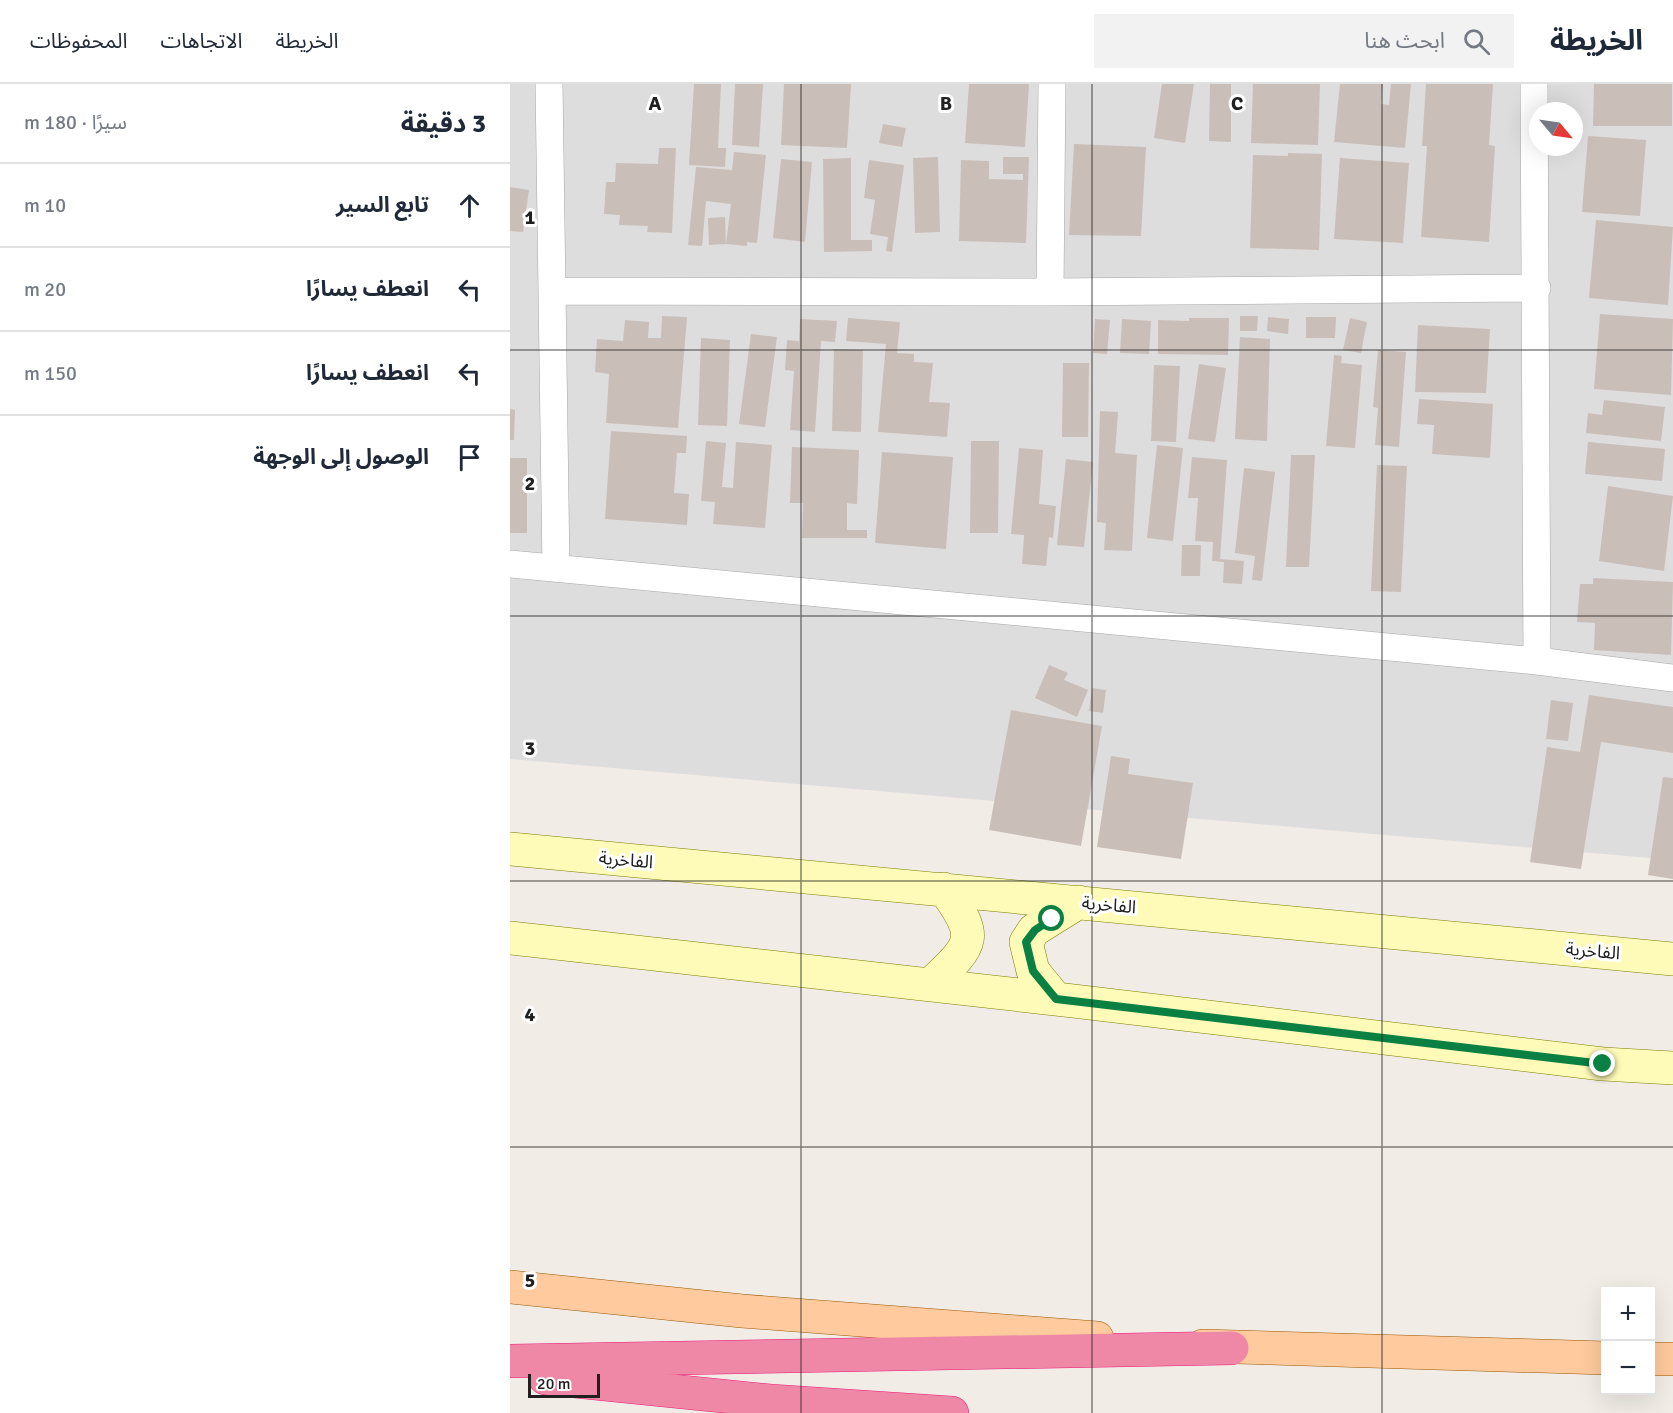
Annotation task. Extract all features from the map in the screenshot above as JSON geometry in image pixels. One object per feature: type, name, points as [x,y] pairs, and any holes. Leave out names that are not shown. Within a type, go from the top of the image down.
[{"type":"highway","points":[[510,1361],[1232,1348]]},
{"type":"highway","points":[[510,1375],[771,1401],[952,1413]]},
{"type":"main road","points":[[510,1287],[742,1311],[1232,1348],[1601,1358]]},
{"type":"main road","points":[[1655,1359],[1673,1359]]},
{"type":"street","points":[[549,84],[554,291],[556,568]]},
{"type":"street","points":[[1050,292],[1052,84]]},
{"type":"street","points":[[1534,84],[1538,661]]},
{"type":"street","points":[[554,291],[1050,292],[1537,288]]},
{"type":"street","points":[[510,564],[1538,661],[1673,678]]},
{"type":"street","name":"الفاخرية","points":[[510,849],[1673,959]]},
{"type":"street","points":[[930,985],[962,952],[969,936],[963,914],[944,889]]},
{"type":"street","points":[[1056,999],[1033,971],[1026,942],[1035,930],[1079,902]]},
{"type":"street","points":[[510,938],[1056,999],[1603,1064],[1673,1068]]},
{"type":"shaded area","points":[[510,84],[1673,84],[1673,860],[510,759]]},
{"type":"building","points":[[694,84],[721,84],[718,148],[726,148],[725,167],[689,165]]},
{"type":"building","points":[[735,84],[763,84],[759,147],[732,145]]},
{"type":"building","points":[[784,84],[851,84],[847,148],[781,145]]},
{"type":"building","points":[[969,84],[1029,84],[1025,147],[965,143]]},
{"type":"building","points":[[1162,84],[1194,84],[1185,143],[1154,138]]},
{"type":"building","points":[[1210,84],[1231,84],[1231,142],[1209,141]]},
{"type":"building","points":[[1253,84],[1320,84],[1318,145],[1251,143]]},
{"type":"building","points":[[1340,84],[1383,84],[1381,104],[1389,105],[1391,84],[1411,84],[1405,148],[1334,142]]},
{"type":"building","points":[[1426,84],[1493,84],[1489,145],[1495,146],[1489,242],[1421,237],[1427,146],[1422,146]]},
{"type":"building","points":[[1594,84],[1672,84],[1672,126],[1593,126]]},
{"type":"building","points":[[883,124],[906,128],[902,147],[879,143]]},
{"type":"building","points":[[1588,136],[1646,140],[1640,216],[1582,212]]},
{"type":"building","points":[[1074,144],[1146,147],[1141,236],[1069,235]]},
{"type":"building","points":[[659,148],[676,148],[672,233],[647,232],[648,226],[619,225],[620,215],[604,214],[606,182],[615,182],[616,163],[658,164]]},
{"type":"building","points":[[734,152],[766,155],[757,243],[747,242],[747,246],[726,244],[731,204],[706,201],[702,246],[688,245],[696,167],[732,170]]},
{"type":"building","points":[[1288,153],[1322,154],[1319,250],[1250,248],[1253,155],[1288,156]]},
{"type":"building","points":[[938,157],[940,232],[915,233],[913,158]]},
{"type":"building","points":[[1003,157],[1029,157],[1026,243],[959,241],[961,160],[989,161],[989,179],[1023,180],[1023,174],[1003,174]]},
{"type":"building","points":[[851,158],[851,240],[872,240],[872,251],[824,252],[823,159]]},
{"type":"building","points":[[1340,158],[1409,163],[1403,243],[1334,239]]},
{"type":"building","points":[[781,159],[812,162],[805,242],[773,238]]},
{"type":"building","points":[[869,160],[904,165],[892,252],[886,251],[888,237],[870,234],[875,200],[864,198]]},
{"type":"building","points":[[510,187],[529,190],[523,232],[510,231]]},
{"type":"building","points":[[725,217],[726,244],[709,245],[708,218]]},
{"type":"building","points":[[1596,220],[1673,227],[1668,305],[1589,298]]},
{"type":"building","points":[[1600,314],[1673,319],[1671,395],[1594,389]]},
{"type":"building","points":[[662,316],[687,317],[678,428],[606,423],[609,374],[595,372],[597,339],[623,341],[625,320],[649,322],[648,338],[661,338]]},
{"type":"building","points":[[1240,316],[1258,316],[1257,331],[1240,331]]},
{"type":"building","points":[[1268,317],[1289,319],[1288,334],[1267,331]]},
{"type":"building","points":[[1306,317],[1336,317],[1335,338],[1306,338]]},
{"type":"building","points":[[848,318],[900,322],[897,353],[914,354],[914,362],[933,363],[929,402],[950,403],[947,437],[878,432],[886,344],[846,341]]},
{"type":"building","points":[[1189,318],[1229,318],[1228,355],[1158,354],[1158,320],[1189,321]]},
{"type":"building","points":[[1350,318],[1367,322],[1361,353],[1343,350]]},
{"type":"building","points":[[800,319],[837,321],[835,342],[821,341],[815,432],[790,430],[794,371],[785,370],[787,340],[799,341]]},
{"type":"building","points":[[1095,319],[1110,320],[1107,354],[1093,353]]},
{"type":"building","points":[[1122,319],[1151,321],[1149,354],[1120,353]]},
{"type":"building","points":[[1418,325],[1490,329],[1486,393],[1415,392]]},
{"type":"building","points":[[751,334],[777,337],[765,427],[739,424]]},
{"type":"building","points":[[1240,337],[1270,339],[1267,441],[1235,439]]},
{"type":"building","points":[[701,338],[730,340],[727,426],[698,425]]},
{"type":"building","points":[[834,349],[863,350],[861,432],[832,431]]},
{"type":"building","points":[[1378,350],[1406,352],[1399,447],[1375,445],[1378,408],[1373,407]]},
{"type":"building","points":[[1334,355],[1342,356],[1341,363],[1362,365],[1355,448],[1326,446]]},
{"type":"building","points":[[1063,363],[1089,363],[1088,437],[1062,437]]},
{"type":"building","points":[[1199,364],[1226,368],[1215,442],[1188,439]]},
{"type":"building","points":[[1154,365],[1180,366],[1176,442],[1151,441]]},
{"type":"building","points":[[1419,399],[1493,404],[1490,458],[1432,454],[1434,425],[1417,424]]},
{"type":"building","points":[[1604,400],[1665,407],[1661,441],[1586,433],[1588,413],[1602,415]]},
{"type":"building","points":[[510,409],[515,410],[514,440],[510,440]]},
{"type":"building","points":[[1100,411],[1118,412],[1115,453],[1137,455],[1132,551],[1104,550],[1106,523],[1097,522]]},
{"type":"building","points":[[611,431],[687,436],[686,453],[677,453],[674,493],[689,494],[687,525],[605,519]]},
{"type":"building","points":[[706,441],[726,443],[722,487],[733,488],[736,442],[772,445],[765,528],[713,524],[715,502],[701,501]]},
{"type":"building","points":[[971,441],[999,441],[998,533],[970,533]]},
{"type":"building","points":[[1588,442],[1665,449],[1662,481],[1585,474]]},
{"type":"building","points":[[1157,445],[1183,448],[1173,541],[1147,538]]},
{"type":"building","points":[[792,447],[859,450],[857,504],[847,503],[847,530],[867,530],[867,538],[802,538],[803,503],[790,503]]},
{"type":"building","points":[[1019,448],[1043,450],[1039,504],[1056,506],[1053,538],[1049,537],[1046,566],[1022,564],[1024,535],[1011,534]]},
{"type":"building","points":[[882,452],[953,457],[946,549],[875,543]]},
{"type":"building","points":[[1291,455],[1315,455],[1309,567],[1286,567]]},
{"type":"building","points":[[1192,457],[1227,460],[1220,559],[1244,561],[1242,584],[1223,583],[1224,562],[1212,561],[1213,542],[1195,541],[1198,498],[1188,498]]},
{"type":"building","points":[[510,458],[527,458],[527,533],[510,533]]},
{"type":"building","points":[[1066,459],[1093,462],[1084,547],[1057,545]]},
{"type":"building","points":[[1377,465],[1407,466],[1401,592],[1371,591]]},
{"type":"building","points":[[1244,468],[1275,472],[1262,581],[1252,580],[1255,556],[1235,553]]},
{"type":"building","points":[[1608,486],[1673,496],[1664,571],[1599,561]]},
{"type":"building","points":[[1182,545],[1201,545],[1200,576],[1181,576]]},
{"type":"building","points":[[1593,578],[1673,582],[1671,655],[1594,650],[1595,623],[1577,622],[1580,584],[1593,584]]},
{"type":"building","points":[[1049,665],[1068,673],[1064,680],[1088,690],[1077,717],[1035,698]]},
{"type":"building","points":[[1092,688],[1106,690],[1103,713],[1089,711]]},
{"type":"building","points":[[1589,695],[1673,707],[1673,753],[1601,742],[1581,869],[1530,862],[1547,747],[1580,752]]},
{"type":"building","points":[[1551,700],[1573,703],[1568,741],[1546,739]]},
{"type":"building","points":[[1011,710],[1102,726],[1081,846],[989,830]]},
{"type":"building","points":[[1111,756],[1130,759],[1128,774],[1193,783],[1181,859],[1097,847]]},
{"type":"building","points":[[1663,777],[1673,778],[1673,879],[1648,875]]},
{"type":"route","points":[[1052,919],[1035,930],[1026,942],[1027,955],[1033,971],[1056,999],[1603,1064]]}]
